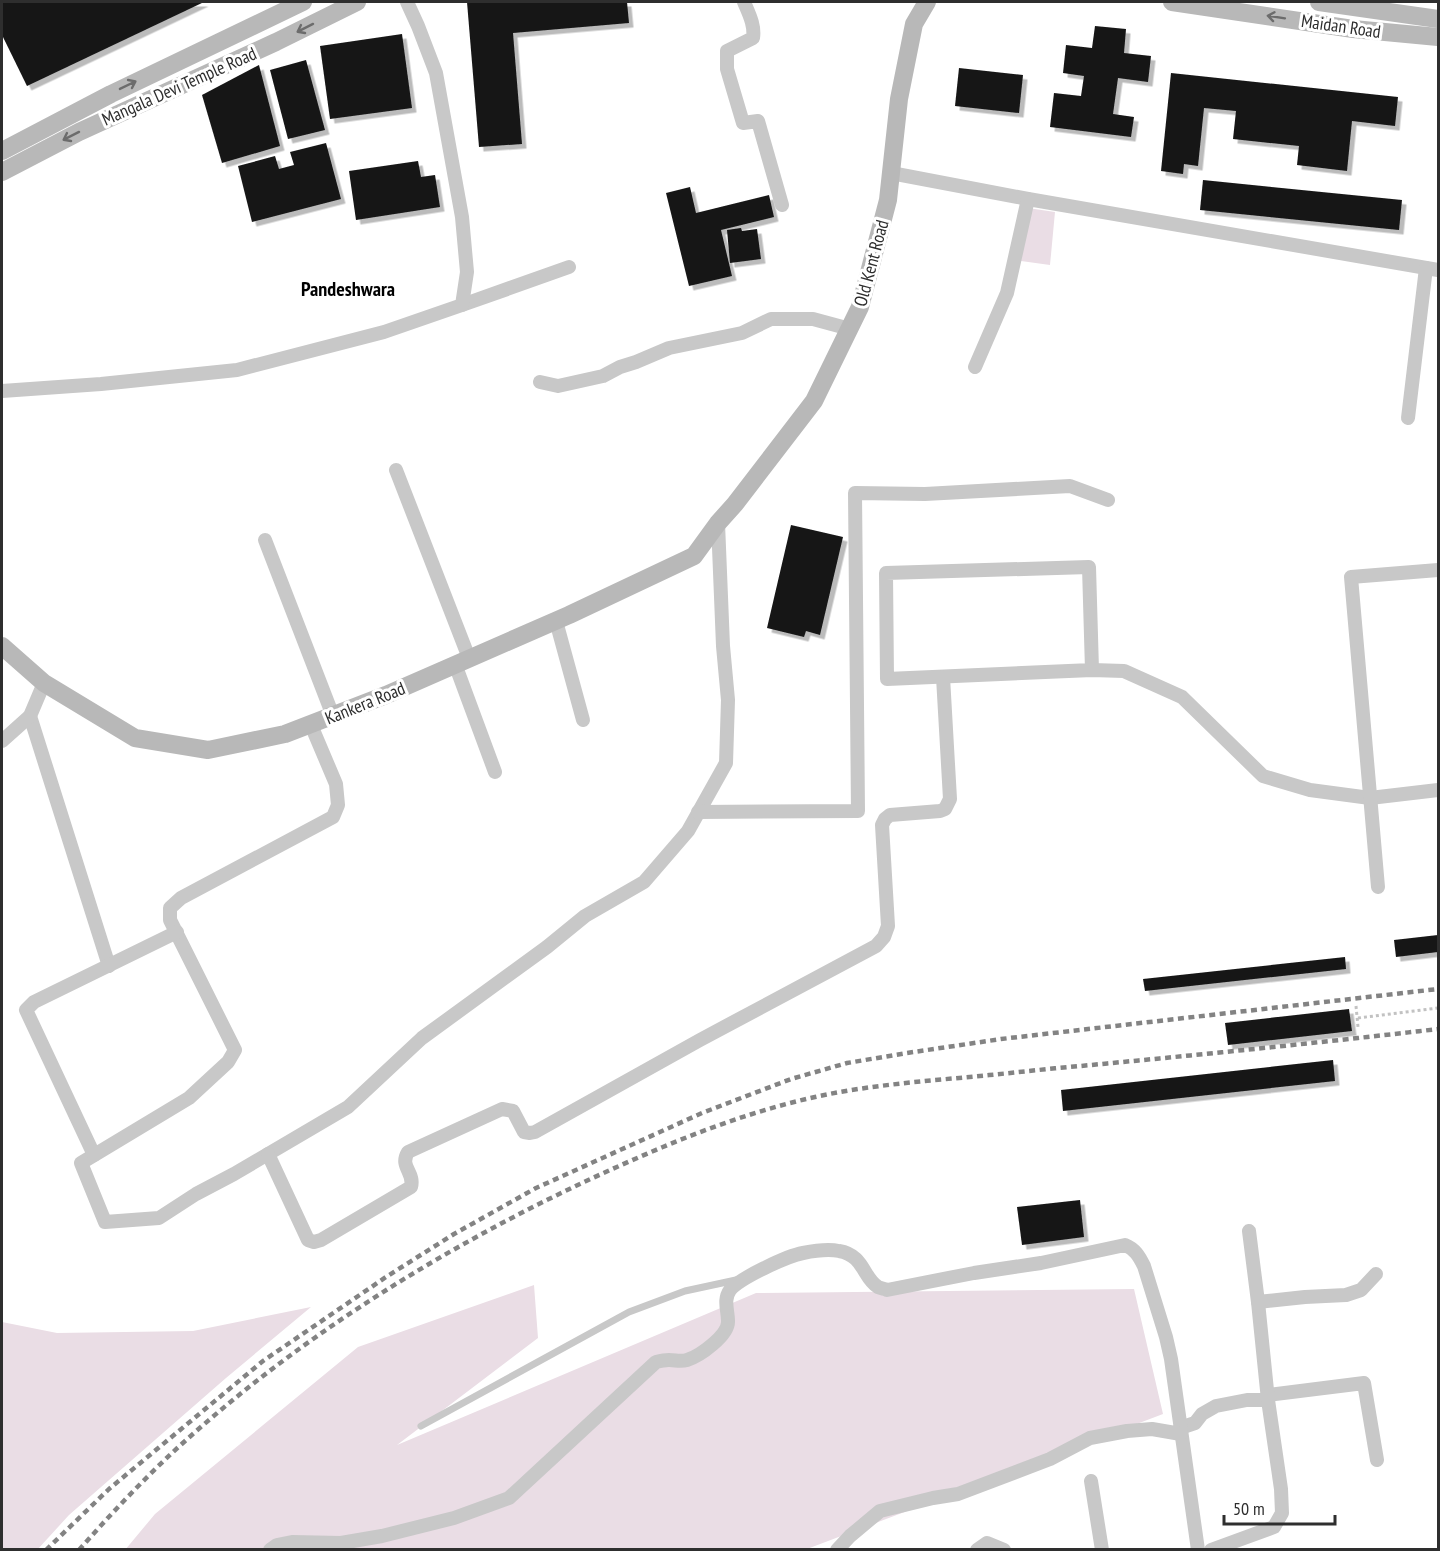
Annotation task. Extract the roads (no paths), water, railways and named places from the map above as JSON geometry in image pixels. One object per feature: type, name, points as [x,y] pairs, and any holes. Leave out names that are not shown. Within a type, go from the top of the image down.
[{"type":"street","name":"Mangala Devi Temple Road","points":[[2,151],[111,93],[303,2]]},
{"type":"street","name":"Mangala Devi Temple Road","points":[[2,172],[79,132],[276,42],[357,2]]},
{"type":"street","points":[[407,2],[436,73],[462,218],[467,272],[462,305]]},
{"type":"street","points":[[744,2],[754,30],[753,38],[727,51],[727,69],[743,123],[758,121],[782,205]]},
{"type":"street","name":"Old Kent Road","points":[[718,523],[814,401],[860,307],[888,200],[899,99],[914,24],[927,2]]},
{"type":"street","name":"Maidan Road","points":[[1173,2],[1353,29],[1438,37]]},
{"type":"street","name":"Maidan Road","points":[[1319,2],[1438,19]]},
{"type":"street","points":[[891,173],[1432,269],[1408,418]]},
{"type":"street","points":[[975,367],[1007,293],[1028,199]]},
{"type":"street","points":[[2,391],[237,370],[384,332],[568,267]]},
{"type":"street","points":[[540,382],[558,386],[603,376],[669,348],[742,333],[771,319],[813,319],[850,329]]},
{"type":"street","points":[[396,470],[462,661],[495,772]]},
{"type":"street","points":[[698,812],[858,811],[855,493],[924,494],[1070,486],[1108,500]]},
{"type":"street","points":[[311,725],[336,784],[338,806],[333,817],[182,898],[170,908],[170,920],[236,1050],[228,1062],[189,1098],[81,1163],[105,1222],[159,1218],[196,1194],[348,1107],[422,1038],[547,947],[585,916],[644,882],[688,831],[726,763],[728,700],[723,646],[718,523]]},
{"type":"street","name":"Kankera Road","points":[[2,646],[44,683],[135,738],[208,750],[285,734],[311,725],[556,621],[694,556],[718,523]]},
{"type":"street","points":[[265,540],[333,716]]},
{"type":"street","points":[[1092,670],[1089,567],[886,573],[887,679],[1092,670],[1124,671],[1182,697],[1263,776],[1310,790],[1370,798],[1438,790]]},
{"type":"street","points":[[1378,887],[1351,577],[1438,570]]},
{"type":"street","points":[[556,621],[583,720]]},
{"type":"street","points":[[268,1154],[309,1240],[314,1242],[321,1240],[411,1187],[413,1179],[404,1163],[408,1152],[502,1109],[513,1111],[524,1132],[535,1132],[876,946],[885,937],[888,926],[882,825],[885,819],[890,815],[940,812],[945,809],[950,799],[943,677]]},
{"type":"street","points":[[2,741],[30,716],[44,683]]},
{"type":"street","points":[[30,716],[110,966]]},
{"type":"street","points":[[94,1155],[26,1010],[34,1002],[177,932]]},
{"type":"street","points":[[1210,1550],[1274,1527],[1282,1513],[1281,1489],[1249,1232]]},
{"type":"street","points":[[270,1550],[277,1545],[292,1542],[341,1543],[382,1536],[454,1518],[509,1498],[656,1362],[670,1360],[679,1362],[689,1359],[715,1343],[726,1331],[729,1322],[726,1301],[730,1291],[744,1279],[790,1257],[802,1253],[839,1251],[849,1254],[859,1261],[879,1288],[887,1290],[1041,1263],[1125,1245],[1138,1254],[1166,1337],[1198,1550]]},
{"type":"street","points":[[1258,1302],[1346,1295],[1361,1290],[1376,1274]]},
{"type":"street","points":[[837,1550],[880,1511],[958,1494],[1050,1459],[1090,1438],[1152,1429],[1181,1431],[1216,1406],[1247,1400],[1364,1383],[1377,1460]]},
{"type":"street","points":[[1091,1480],[1102,1550]]},
{"type":"street","points":[[982,1546],[1004,1550]]},
{"type":"lane","points":[[421,1426],[629,1312],[684,1291],[744,1279]]},
{"type":"railway","points":[[46,1550],[109,1489],[263,1361],[386,1277],[454,1234],[536,1188],[702,1113],[791,1079],[847,1063],[1001,1039],[1438,989]]},
{"type":"railway","points":[[79,1550],[173,1452],[267,1373],[316,1337],[367,1302],[473,1239],[582,1183],[667,1145],[785,1104],[860,1089],[1438,1029]]},
{"type":"district","name":"Pandeshwara","points":[[348,289]]}]
